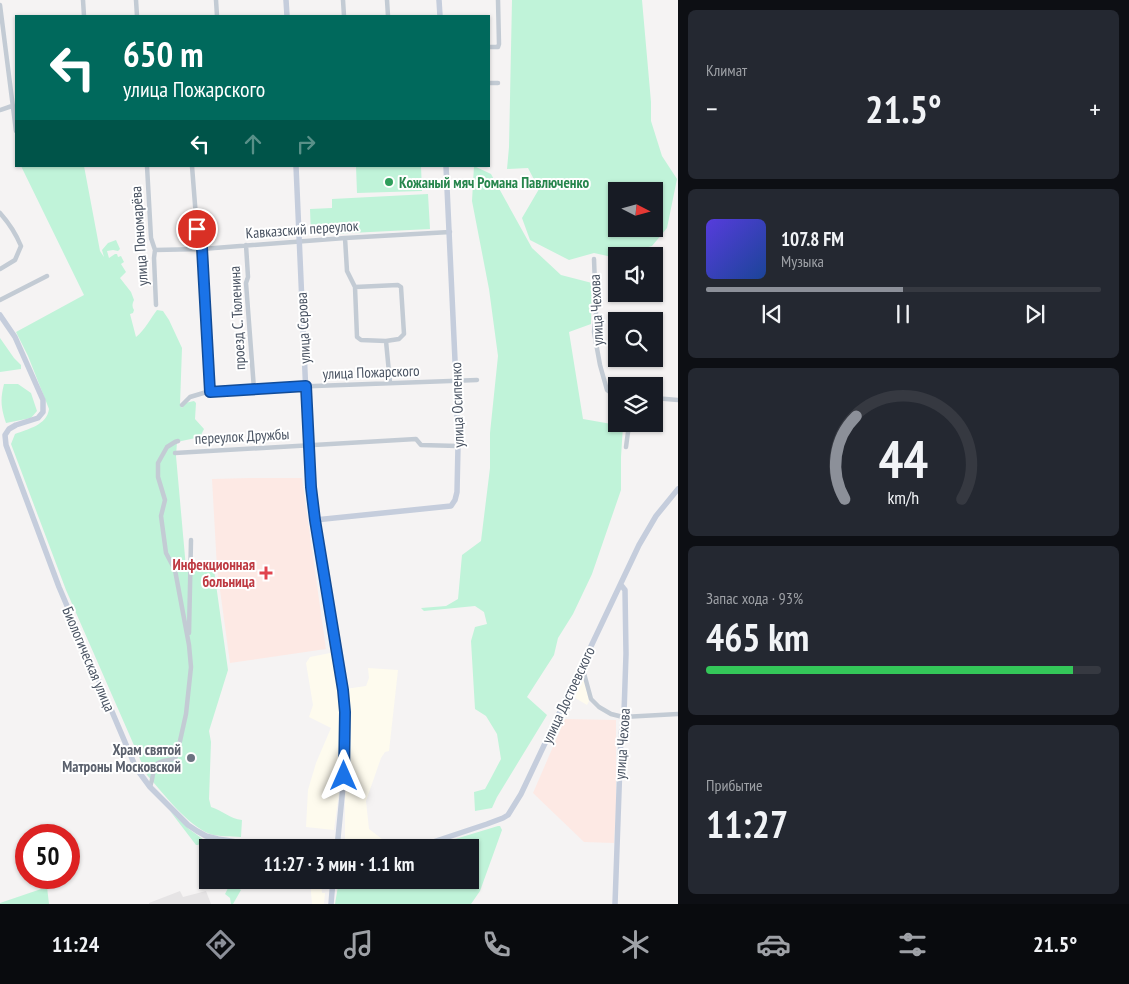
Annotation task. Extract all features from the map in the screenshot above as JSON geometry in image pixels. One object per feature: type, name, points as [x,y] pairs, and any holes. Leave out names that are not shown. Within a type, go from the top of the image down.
[{"type":"street","points":[[83,0],[84,15]]},
{"type":"street","points":[[136,0],[137,15]]},
{"type":"street","points":[[216,0],[217,15]]},
{"type":"street","points":[[286,0],[286,15]]},
{"type":"street","points":[[343,0],[344,15]]},
{"type":"street","points":[[387,0],[388,15]]},
{"type":"street","points":[[439,0],[440,15]]},
{"type":"street","points":[[490,47],[498,46],[499,44],[498,0]]},
{"type":"street","points":[[0,5],[14,107],[0,110]]},
{"type":"street","points":[[490,83],[498,83]]},
{"type":"street","name":"улица Пономарёва","points":[[147,167],[152,238],[155,250],[156,305]]},
{"type":"street","points":[[192,167],[198,243],[202,248],[210,392]]},
{"type":"street","name":"улица Серова","points":[[296,167],[309,445],[315,520],[344,696],[344,776],[338,839]]},
{"type":"street","name":"улица Осипенко","points":[[315,520],[451,506],[455,500],[457,492],[458,446],[446,167]]},
{"type":"street","points":[[0,213],[13,230],[21,246],[16,260],[0,269]]},
{"type":"street","name":"Кавказский переулок","points":[[155,250],[450,232]]},
{"type":"street","points":[[345,238],[347,272],[355,287],[357,337],[361,340],[386,341],[399,339],[404,334],[401,287],[398,284],[355,287]]},
{"type":"street","name":"проезд С. Тюленина","points":[[246,245],[248,277],[246,283],[254,389]]},
{"type":"street","name":"улица Чехова","points":[[594,259],[596,312],[594,332],[600,365],[608,391]]},
{"type":"street","points":[[0,300],[47,276]]},
{"type":"street","name":"Биологическая улица","points":[[0,315],[15,337],[43,400],[43,412],[38,418],[16,424],[5,435],[6,445],[59,587],[136,768],[150,787],[188,825],[206,836],[218,839]]},
{"type":"street","points":[[386,341],[390,384]]},
{"type":"street","name":"улица Пожарского","points":[[182,405],[190,397],[210,392],[306,386],[477,380]]},
{"type":"street","points":[[663,399],[678,400]]},
{"type":"street","points":[[626,447],[628,432]]},
{"type":"street","name":"переулок Дружбы","points":[[175,453],[416,439],[421,444],[458,446]]},
{"type":"street","points":[[150,787],[157,763],[163,760],[175,760],[189,692],[191,667],[189,645],[175,570],[166,553],[161,516],[165,500],[158,477],[158,463],[162,454],[167,446],[178,441]]},
{"type":"street","name":"улица Достоевского","points":[[442,839],[494,822],[508,815],[521,794],[639,545],[656,516],[678,489]]},
{"type":"street","points":[[189,645],[191,540]]},
{"type":"street","name":"улица Чехова","points":[[615,904],[626,645],[625,590],[621,585]]},
{"type":"street","points":[[582,666],[591,699],[599,707],[611,714],[623,717],[678,714]]},
{"type":"street","points":[[331,904],[333,889]]},
{"type":"shaded area","name":"Инфекционная больница","points":[[302,478],[326,649],[230,663],[217,568],[212,479]]},
{"type":"shaded area","points":[[335,652],[340,701],[342,771],[334,830],[306,827],[308,790],[316,763],[331,728],[309,717],[313,705],[306,663],[310,657]]},
{"type":"shaded area","points":[[368,668],[398,670],[389,751],[385,752],[381,758],[366,801],[369,829],[382,839],[345,839],[347,710],[345,689],[366,686],[369,678]]},
{"type":"shaded area","points":[[581,678],[584,678],[589,701],[587,705],[572,696]]},
{"type":"shaded area","points":[[565,719],[616,720],[614,843],[584,842],[533,793]]},
{"type":"shaded area","points":[[311,889],[322,889],[322,893],[325,893],[324,904],[312,904]]},
{"type":"shaded area","points":[[180,891],[183,897],[206,891],[211,904],[149,904],[149,903]]},
{"type":"green space","points":[[512,0],[642,0],[651,121],[662,156],[677,179],[667,228],[663,233],[663,182],[608,182],[608,238],[659,238],[652,246],[648,247],[608,247],[608,256],[594,253],[569,260],[530,240],[522,218],[539,189],[528,168],[507,169]]},
{"type":"green space","points":[[21,167],[84,167],[100,251],[104,257],[102,250],[108,243],[116,240],[120,249],[118,251],[107,251],[109,258],[117,254],[118,257],[121,256],[124,262],[121,264],[126,272],[120,278],[131,292],[134,300],[132,305],[134,310],[130,314],[136,337],[145,328],[157,310],[163,311],[182,348],[180,405],[182,408],[185,403],[194,401],[196,403],[195,419],[204,429],[200,437],[177,442],[176,456],[186,568],[214,570],[228,670],[209,731],[211,742],[209,799],[211,807],[242,820],[241,837],[214,835],[202,830],[176,808],[147,775],[66,590],[11,444],[15,434],[41,423],[49,409],[28,356],[16,332],[84,295]]},
{"type":"green space","name":"Кожаный мяч Романа Павлюченко","points":[[356,167],[421,167],[422,191],[357,193]]},
{"type":"green space","points":[[474,167],[491,174],[532,248],[561,275],[592,283],[591,324],[569,332],[583,419],[608,423],[608,432],[623,432],[621,490],[592,574],[573,614],[558,638],[554,655],[527,697],[547,715],[492,808],[475,811],[474,792],[485,789],[501,759],[497,734],[486,716],[475,709],[471,641],[475,627],[487,624],[484,612],[475,606],[424,611],[421,608],[446,606],[458,599],[462,555],[481,541],[490,468],[490,433],[498,356],[489,289],[472,201]]},
{"type":"green space","points":[[428,194],[430,229],[311,235],[310,209],[332,208],[332,199]]},
{"type":"green space","points":[[0,338],[21,365],[21,369],[0,372]]},
{"type":"green space","points":[[4,384],[18,384],[31,393],[37,411],[31,418],[6,423],[2,403]]},
{"type":"green space","points":[[170,811],[203,839],[199,839],[199,844],[196,845]]},
{"type":"green space","points":[[498,826],[502,830],[480,891],[471,904],[335,904],[338,889],[479,889],[479,839],[455,839]]},
{"type":"green space","points":[[41,889],[47,889],[49,904],[0,903]]},
{"type":"green space","points":[[228,889],[241,890],[233,904],[231,904],[230,898],[225,894]]},
{"type":"place","name":"Кожаный мяч Романа Павлюченко","points":[[389,182]]},
{"type":"place","name":"Инфекционная больница","points":[[266,573]]},
{"type":"place","name":"Храм святой Матроны Московской","points":[[191,758]]},
{"type":"route","points":[[197,229],[198,243],[202,248],[210,392],[306,386],[311,487],[315,520],[343,690],[345,712],[344,776]]}]
